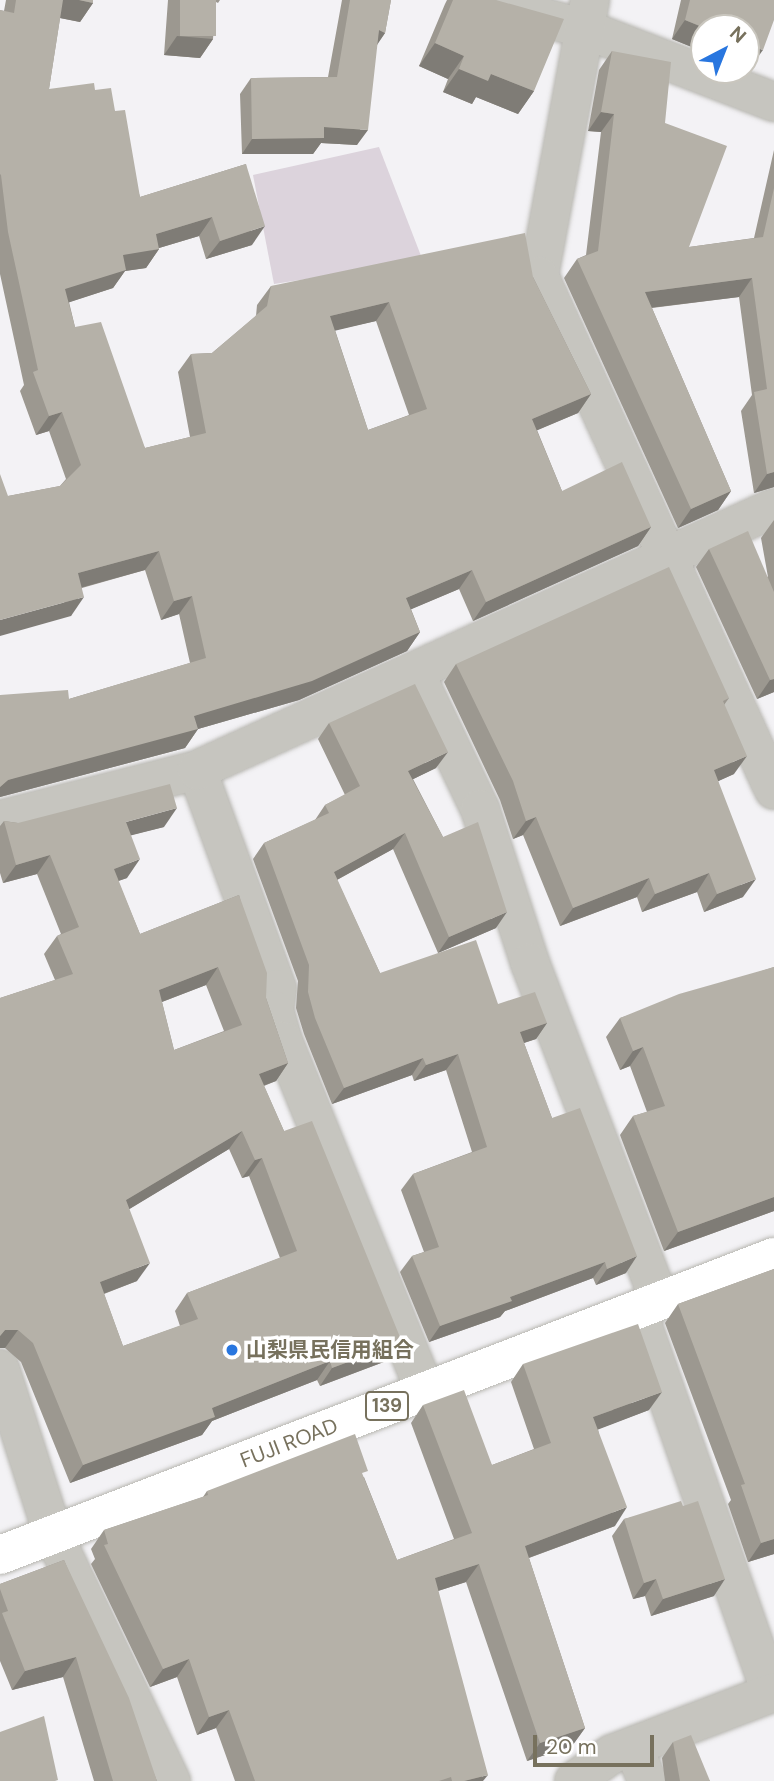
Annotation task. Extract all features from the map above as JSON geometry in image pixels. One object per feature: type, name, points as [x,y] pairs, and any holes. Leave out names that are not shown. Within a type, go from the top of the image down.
[{"type":"highway","name":"FUJI ROAD","points":[[0,1555],[774,1257]]},
{"type":"street","points":[[479,0],[588,14],[774,102]]},
{"type":"street","points":[[588,14],[539,276],[666,560],[774,790]]},
{"type":"street","points":[[0,820],[197,770],[666,560],[774,508]]},
{"type":"street","points":[[415,673],[480,809],[530,963],[649,1305],[773,1693],[612,1754],[574,1781]]},
{"type":"street","points":[[197,770],[277,989],[274,1010],[283,1041],[425,1391]]},
{"type":"street","points":[[0,1369],[52,1534],[171,1781]]},
{"type":"street","points":[[633,1746],[647,1781]]},
{"type":"shaded area","points":[[379,147],[423,261],[274,284],[253,175]]},
{"type":"building","points":[[16,0],[63,0],[49,89],[94,83],[95,90],[111,88],[115,111],[125,110],[140,197],[246,164],[265,226],[220,241],[212,217],[156,234],[159,249],[123,255],[126,270],[65,289],[75,327],[101,322],[145,448],[206,433],[191,354],[212,353],[267,306],[271,286],[525,233],[533,277],[591,394],[532,419],[562,491],[622,462],[651,527],[486,602],[472,570],[406,598],[420,632],[312,681],[194,716],[198,729],[8,780],[0,787],[0,695],[68,690],[69,699],[206,658],[192,596],[174,601],[159,551],[78,573],[84,597],[0,620],[0,474],[8,496],[60,486],[81,465],[62,412],[49,416],[33,372],[38,370],[8,232],[0,174],[0,10],[14,13]],"holes":[[[389,302],[427,409],[368,430],[330,316]]]},
{"type":"building","points":[[180,0],[216,0],[216,36],[180,36]]},
{"type":"building","points":[[350,0],[391,0],[385,33],[379,30],[368,130],[324,127],[324,138],[252,139],[251,78],[337,77]]},
{"type":"building","points":[[453,0],[496,0],[564,19],[534,91],[491,74],[488,81],[459,69],[464,56],[435,43]]},
{"type":"building","points":[[690,0],[774,0],[774,20],[763,50],[760,49],[760,14],[690,14],[690,22],[685,20]]},
{"type":"building","points":[[612,51],[671,62],[665,123],[727,146],[689,247],[763,237],[774,188],[774,472],[767,474],[754,392],[767,389],[752,278],[645,292],[731,491],[691,509],[577,259],[598,251],[614,114],[601,112]]},
{"type":"building","points":[[748,531],[774,592],[774,679],[770,680],[709,549]]},
{"type":"building","points":[[669,567],[729,698],[723,701],[747,756],[714,770],[756,879],[717,894],[709,873],[655,894],[649,878],[573,908],[536,817],[526,821],[513,781],[456,664]]},
{"type":"building","points":[[415,684],[448,752],[408,771],[443,837],[478,822],[507,912],[449,937],[405,833],[334,872],[380,973],[476,940],[498,1004],[535,992],[547,1023],[520,1032],[552,1118],[580,1108],[637,1256],[607,1269],[605,1262],[510,1297],[512,1301],[440,1326],[412,1256],[439,1247],[413,1174],[487,1147],[458,1054],[426,1065],[423,1058],[344,1088],[315,1018],[308,992],[309,965],[264,843],[329,813],[325,805],[360,786],[329,723]]},
{"type":"building","points":[[170,784],[177,808],[126,822],[140,859],[114,869],[140,934],[239,895],[267,973],[266,998],[288,1063],[259,1074],[284,1131],[312,1121],[402,1342],[332,1368],[330,1361],[212,1408],[215,1417],[83,1465],[33,1343],[18,1330],[5,1330],[0,1336],[0,998],[73,974],[57,936],[79,927],[50,855],[16,865],[4,821],[18,823]],"holes":[[[218,967],[242,1025],[174,1050],[159,990]],[[242,1131],[255,1160],[262,1158],[297,1251],[187,1293],[198,1319],[123,1346],[100,1282],[150,1263],[126,1200]]]},
{"type":"building","points":[[774,967],[774,1197],[678,1232],[633,1116],[665,1106],[643,1047],[633,1051],[620,1018],[679,994]]},
{"type":"building","points":[[774,1269],[774,1539],[761,1543],[741,1485],[745,1484],[678,1304]]},
{"type":"building","points":[[638,1324],[662,1392],[593,1417],[627,1507],[525,1546],[585,1728],[540,1743],[479,1564],[435,1578],[488,1775],[464,1781],[452,1781],[451,1777],[439,1781],[255,1781],[229,1710],[209,1717],[189,1659],[163,1669],[104,1545],[108,1544],[104,1530],[208,1495],[207,1491],[355,1434],[368,1471],[362,1473],[397,1560],[472,1533],[423,1405],[464,1390],[492,1465],[551,1443],[523,1364]]},
{"type":"building","points":[[681,1501],[683,1506],[698,1501],[725,1579],[663,1599],[656,1579],[644,1583],[624,1519]]},
{"type":"building","points":[[64,1560],[129,1698],[157,1781],[113,1781],[76,1657],[25,1671],[2,1613],[8,1611],[0,1584]]},
{"type":"building","points":[[44,1716],[58,1780],[0,1781],[0,1732]]},
{"type":"building","points":[[691,1735],[710,1781],[680,1781],[673,1742]]},
{"type":"place","name":"山梨県民信用組合","points":[[232,1350]]}]
